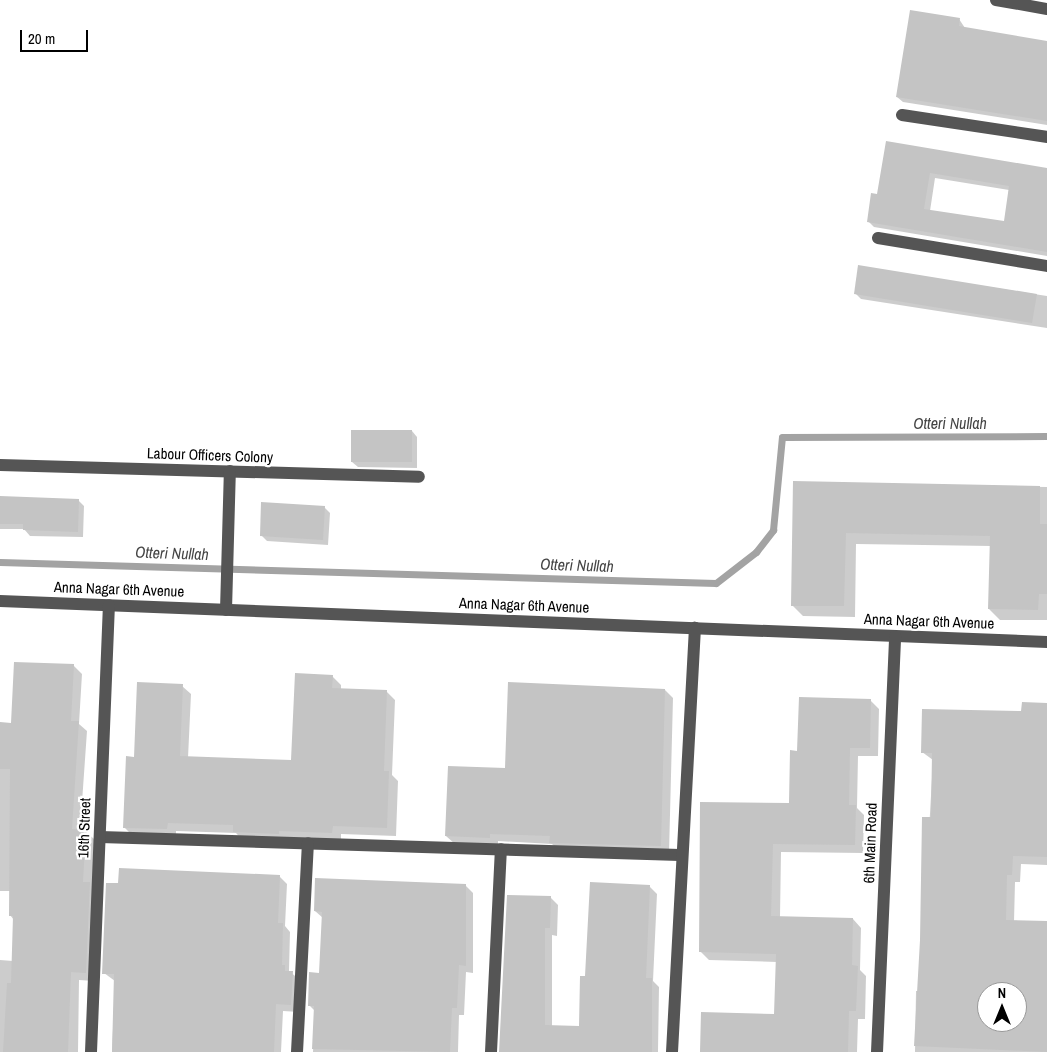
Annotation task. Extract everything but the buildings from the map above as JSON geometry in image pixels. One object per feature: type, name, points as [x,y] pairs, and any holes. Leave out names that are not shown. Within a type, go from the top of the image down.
[{"type":"street","points":[[996,0],[1047,9]]},
{"type":"street","points":[[902,114],[1047,137]]},
{"type":"street","points":[[878,238],[1047,266]]},
{"type":"street","name":"Labour Officers Colony","points":[[0,465],[419,477]]},
{"type":"street","points":[[226,610],[230,471]]},
{"type":"street","name":"Anna Nagar 6th Avenue","points":[[0,601],[1047,642]]},
{"type":"street","name":"16th Street","points":[[92,1052],[110,605]]},
{"type":"street","points":[[672,1052],[680,855],[695,628]]},
{"type":"street","name":"6th Main Road","points":[[878,1052],[895,636]]},
{"type":"street","points":[[100,837],[680,855]]},
{"type":"street","points":[[297,1052],[308,843]]},
{"type":"street","points":[[491,1052],[501,849]]},
{"type":"waterway","name":"Otteri Nullah","points":[[0,562],[716,583],[756,552],[773,530],[782,437],[1047,436]]}]
